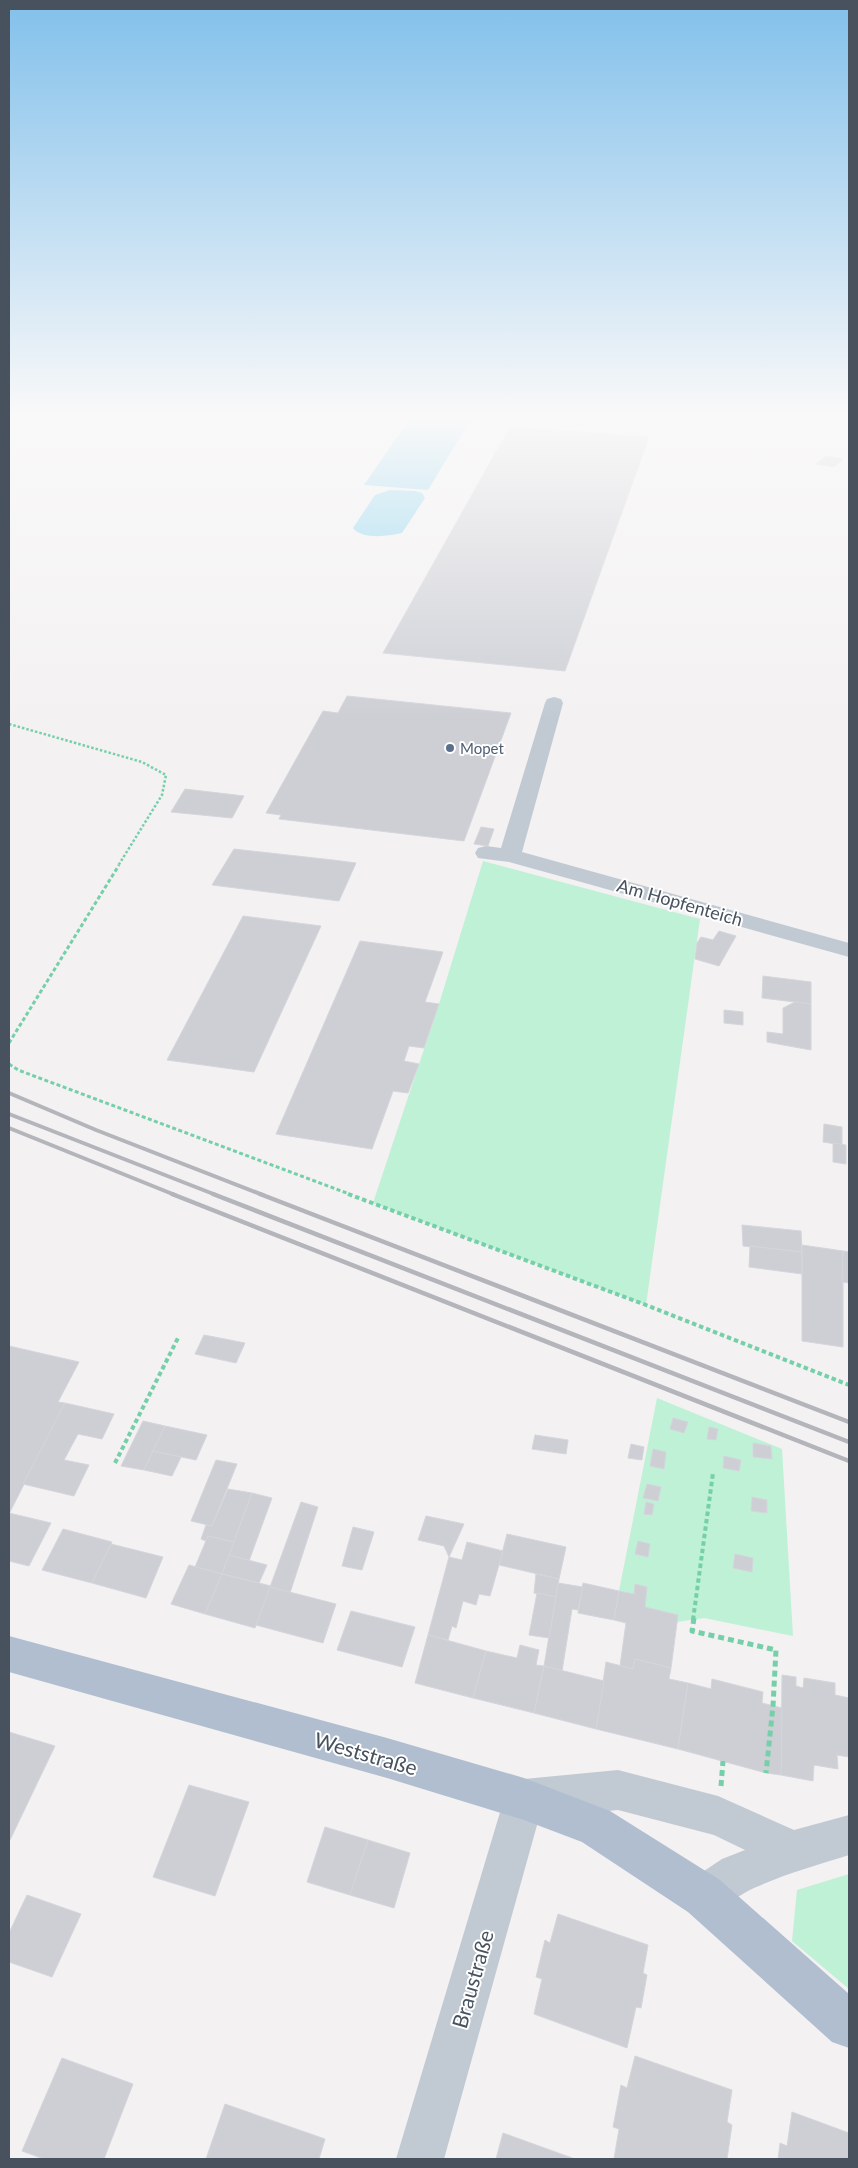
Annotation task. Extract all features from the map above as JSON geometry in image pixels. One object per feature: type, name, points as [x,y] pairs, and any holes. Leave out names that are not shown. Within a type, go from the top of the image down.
[{"type":"main road","name":"Weststraße","points":[[9,1654],[386,1758],[524,1799],[595,1826],[704,1896],[849,2026]]},
{"type":"street","points":[[510,856],[554,704]]},
{"type":"street","name":"Am Hopfenteich","points":[[486,853],[510,856],[582,874],[732,926],[849,950]]},
{"type":"street","points":[[524,1799],[618,1790],[718,1816],[793,1852]]},
{"type":"street","name":"Braustraße","points":[[420,2159],[524,1799]]},
{"type":"street","points":[[704,1896],[736,1874],[793,1852],[849,1835]]},
{"type":"path","points":[[9,724],[142,762],[166,775],[162,795],[9,1043]]},
{"type":"path","points":[[9,1064],[18,1070],[646,1305],[849,1385]]},
{"type":"path","points":[[115,1463],[178,1338]]},
{"type":"path","points":[[713,1473],[692,1631],[776,1650],[773,1706],[766,1773]]},
{"type":"green space","points":[[483,861],[700,919],[646,1305],[373,1203],[439,1004]]},
{"type":"green space","points":[[657,1398],[782,1449],[793,1636],[704,1618],[677,1622],[678,1615],[645,1607],[647,1587],[635,1584],[634,1594],[619,1591]]},
{"type":"green space","points":[[849,1874],[849,1989],[792,1941],[797,1890]]},
{"type":"water","points":[[362,515],[414,515],[402,533],[369,536],[357,532],[353,528]]},
{"type":"building","points":[[460,515],[621,515],[565,671],[383,653]]},
{"type":"building","points":[[347,696],[511,713],[464,841],[279,819],[281,815],[266,813],[323,711],[338,713]]},
{"type":"building","points":[[185,789],[244,796],[232,818],[171,812]]},
{"type":"building","points":[[481,827],[494,829],[488,846],[474,844]]},
{"type":"building","points":[[234,849],[356,863],[339,901],[212,885]]},
{"type":"building","points":[[243,916],[321,926],[254,1072],[167,1060]]},
{"type":"building","points":[[719,931],[736,936],[719,966],[695,959],[697,943],[701,937],[713,940]]},
{"type":"building","points":[[360,941],[443,952],[425,1002],[439,1004],[424,1048],[409,1046],[404,1061],[419,1064],[408,1093],[393,1091],[372,1149],[276,1134]]},
{"type":"building","points":[[763,976],[811,982],[811,1004],[762,998]]},
{"type":"building","points":[[795,1002],[811,1004],[811,1050],[767,1042],[767,1032],[783,1034],[783,1008]]},
{"type":"building","points":[[724,1010],[743,1012],[743,1025],[724,1023]]},
{"type":"building","points":[[824,1124],[842,1127],[842,1145],[823,1142]]},
{"type":"building","points":[[833,1143],[846,1145],[846,1164],[833,1162]]},
{"type":"building","points":[[742,1225],[801,1231],[802,1252],[743,1246]]},
{"type":"building","points":[[802,1245],[843,1251],[843,1347],[802,1341]]},
{"type":"building","points":[[750,1246],[802,1252],[802,1274],[749,1267]]},
{"type":"building","points":[[843,1251],[849,1252],[849,1283],[842,1282]]},
{"type":"building","points":[[204,1335],[245,1343],[236,1363],[195,1354]]},
{"type":"building","points":[[9,1346],[79,1362],[58,1402],[65,1403],[9,1514]]},
{"type":"building","points":[[65,1403],[114,1414],[102,1439],[78,1434],[64,1460],[89,1465],[74,1496],[23,1484]]},
{"type":"building","points":[[673,1418],[688,1422],[684,1433],[670,1429]]},
{"type":"building","points":[[143,1421],[165,1426],[144,1470],[121,1466]]},
{"type":"building","points":[[165,1426],[207,1435],[196,1460],[153,1451]]},
{"type":"building","points":[[709,1427],[718,1429],[716,1440],[707,1439]]},
{"type":"building","points":[[535,1435],[568,1440],[566,1454],[532,1449]]},
{"type":"building","points":[[753,1443],[771,1446],[772,1459],[753,1457]]},
{"type":"building","points":[[631,1444],[644,1447],[642,1460],[628,1458]]},
{"type":"building","points":[[653,1449],[666,1452],[664,1469],[650,1466]]},
{"type":"building","points":[[153,1451],[181,1457],[172,1476],[144,1470]]},
{"type":"building","points":[[724,1456],[741,1460],[739,1471],[723,1468]]},
{"type":"building","points":[[216,1460],[237,1464],[212,1526],[191,1521]]},
{"type":"building","points":[[647,1484],[661,1487],[658,1501],[643,1498]]},
{"type":"building","points":[[228,1489],[252,1493],[234,1542],[208,1536],[206,1541],[201,1539],[206,1525],[212,1526]]},
{"type":"building","points":[[252,1493],[272,1498],[249,1561],[229,1555]]},
{"type":"building","points":[[752,1497],[767,1500],[767,1513],[751,1511]]},
{"type":"building","points":[[301,1502],[318,1507],[290,1593],[270,1587]]},
{"type":"building","points":[[646,1502],[654,1504],[652,1515],[644,1514]]},
{"type":"building","points":[[9,1513],[51,1523],[29,1566],[9,1561]]},
{"type":"building","points":[[426,1516],[464,1524],[449,1557],[444,1546],[418,1540]]},
{"type":"building","points":[[353,1527],[374,1532],[362,1570],[342,1566]]},
{"type":"building","points":[[63,1529],[112,1542],[92,1583],[42,1570]]},
{"type":"building","points":[[507,1534],[566,1547],[559,1579],[499,1565]]},
{"type":"building","points":[[208,1536],[234,1542],[222,1574],[195,1567]]},
{"type":"building","points":[[638,1541],[650,1544],[648,1557],[635,1554]]},
{"type":"building","points":[[467,1542],[503,1551],[490,1596],[479,1594],[476,1605],[463,1601],[456,1628],[452,1626],[448,1640],[428,1635],[449,1557],[462,1560]]},
{"type":"building","points":[[111,1544],[163,1557],[146,1598],[92,1583]]},
{"type":"building","points":[[735,1554],[753,1558],[752,1572],[733,1568]]},
{"type":"building","points":[[229,1555],[267,1565],[259,1583],[222,1574]]},
{"type":"building","points":[[189,1565],[222,1574],[205,1614],[171,1604]]},
{"type":"building","points":[[222,1574],[271,1586],[255,1628],[205,1614]]},
{"type":"building","points":[[536,1574],[559,1579],[556,1597],[534,1593]]},
{"type":"building","points":[[558,1583],[583,1587],[578,1610],[572,1609],[562,1671],[544,1666]]},
{"type":"building","points":[[583,1583],[619,1591],[614,1620],[578,1613]]},
{"type":"building","points":[[635,1584],[647,1587],[645,1607],[678,1615],[671,1668],[635,1659],[633,1669],[620,1666],[626,1623],[614,1620],[619,1591],[634,1594]]},
{"type":"building","points":[[270,1587],[336,1604],[323,1643],[256,1625]]},
{"type":"building","points":[[537,1593],[556,1597],[549,1638],[529,1635]]},
{"type":"building","points":[[351,1611],[415,1627],[402,1667],[337,1650]]},
{"type":"building","points":[[428,1635],[486,1651],[473,1698],[415,1683]]},
{"type":"building","points":[[520,1645],[539,1650],[536,1665],[544,1666],[534,1713],[473,1698],[486,1651],[517,1658]]},
{"type":"building","points":[[635,1659],[671,1668],[669,1679],[688,1683],[678,1749],[596,1729],[606,1662],[633,1669]]},
{"type":"building","points":[[544,1666],[604,1681],[596,1729],[534,1713]]},
{"type":"building","points":[[782,1675],[796,1677],[796,1686],[803,1688],[804,1678],[835,1683],[835,1695],[849,1698],[849,1757],[837,1755],[838,1769],[814,1765],[813,1781],[781,1775]]},
{"type":"building","points":[[712,1679],[763,1692],[762,1703],[782,1708],[781,1775],[766,1773],[678,1749],[688,1683],[711,1689]]},
{"type":"building","points":[[9,1732],[55,1746],[10,1840],[9,1839]]},
{"type":"building","points":[[189,1785],[249,1802],[215,1896],[153,1877]]},
{"type":"building","points":[[325,1827],[368,1840],[350,1895],[307,1882]]},
{"type":"building","points":[[368,1840],[410,1853],[394,1908],[350,1895]]},
{"type":"building","points":[[27,1895],[81,1914],[52,1977],[9,1962],[9,1933]]},
{"type":"building","points":[[558,1914],[648,1945],[643,1973],[647,1975],[641,2008],[636,2007],[627,2048],[534,2014],[542,1979],[536,1977],[545,1940],[550,1943]]},
{"type":"building","points":[[635,2056],[732,2090],[727,2122],[732,2125],[727,2159],[614,2159],[619,2129],[613,2127],[621,2085],[627,2088]]},
{"type":"building","points":[[62,2058],[133,2084],[104,2159],[44,2159],[22,2151]]},
{"type":"building","points":[[225,2104],[325,2139],[319,2159],[206,2159]]},
{"type":"building","points":[[792,2112],[849,2133],[849,2159],[778,2159],[780,2143],[787,2146]]},
{"type":"building","points":[[503,2133],[575,2159],[496,2159]]},
{"type":"railway","points":[[9,1093],[96,1130],[263,1195]]},
{"type":"railway","points":[[9,1114],[216,1195]]},
{"type":"railway","points":[[9,1128],[175,1195]]},
{"type":"railway","points":[[172,1194],[849,1461]]},
{"type":"railway","points":[[213,1194],[849,1442]]},
{"type":"railway","points":[[260,1194],[849,1422]]},
{"type":"place","name":"Mopet","points":[[450,748]]}]
